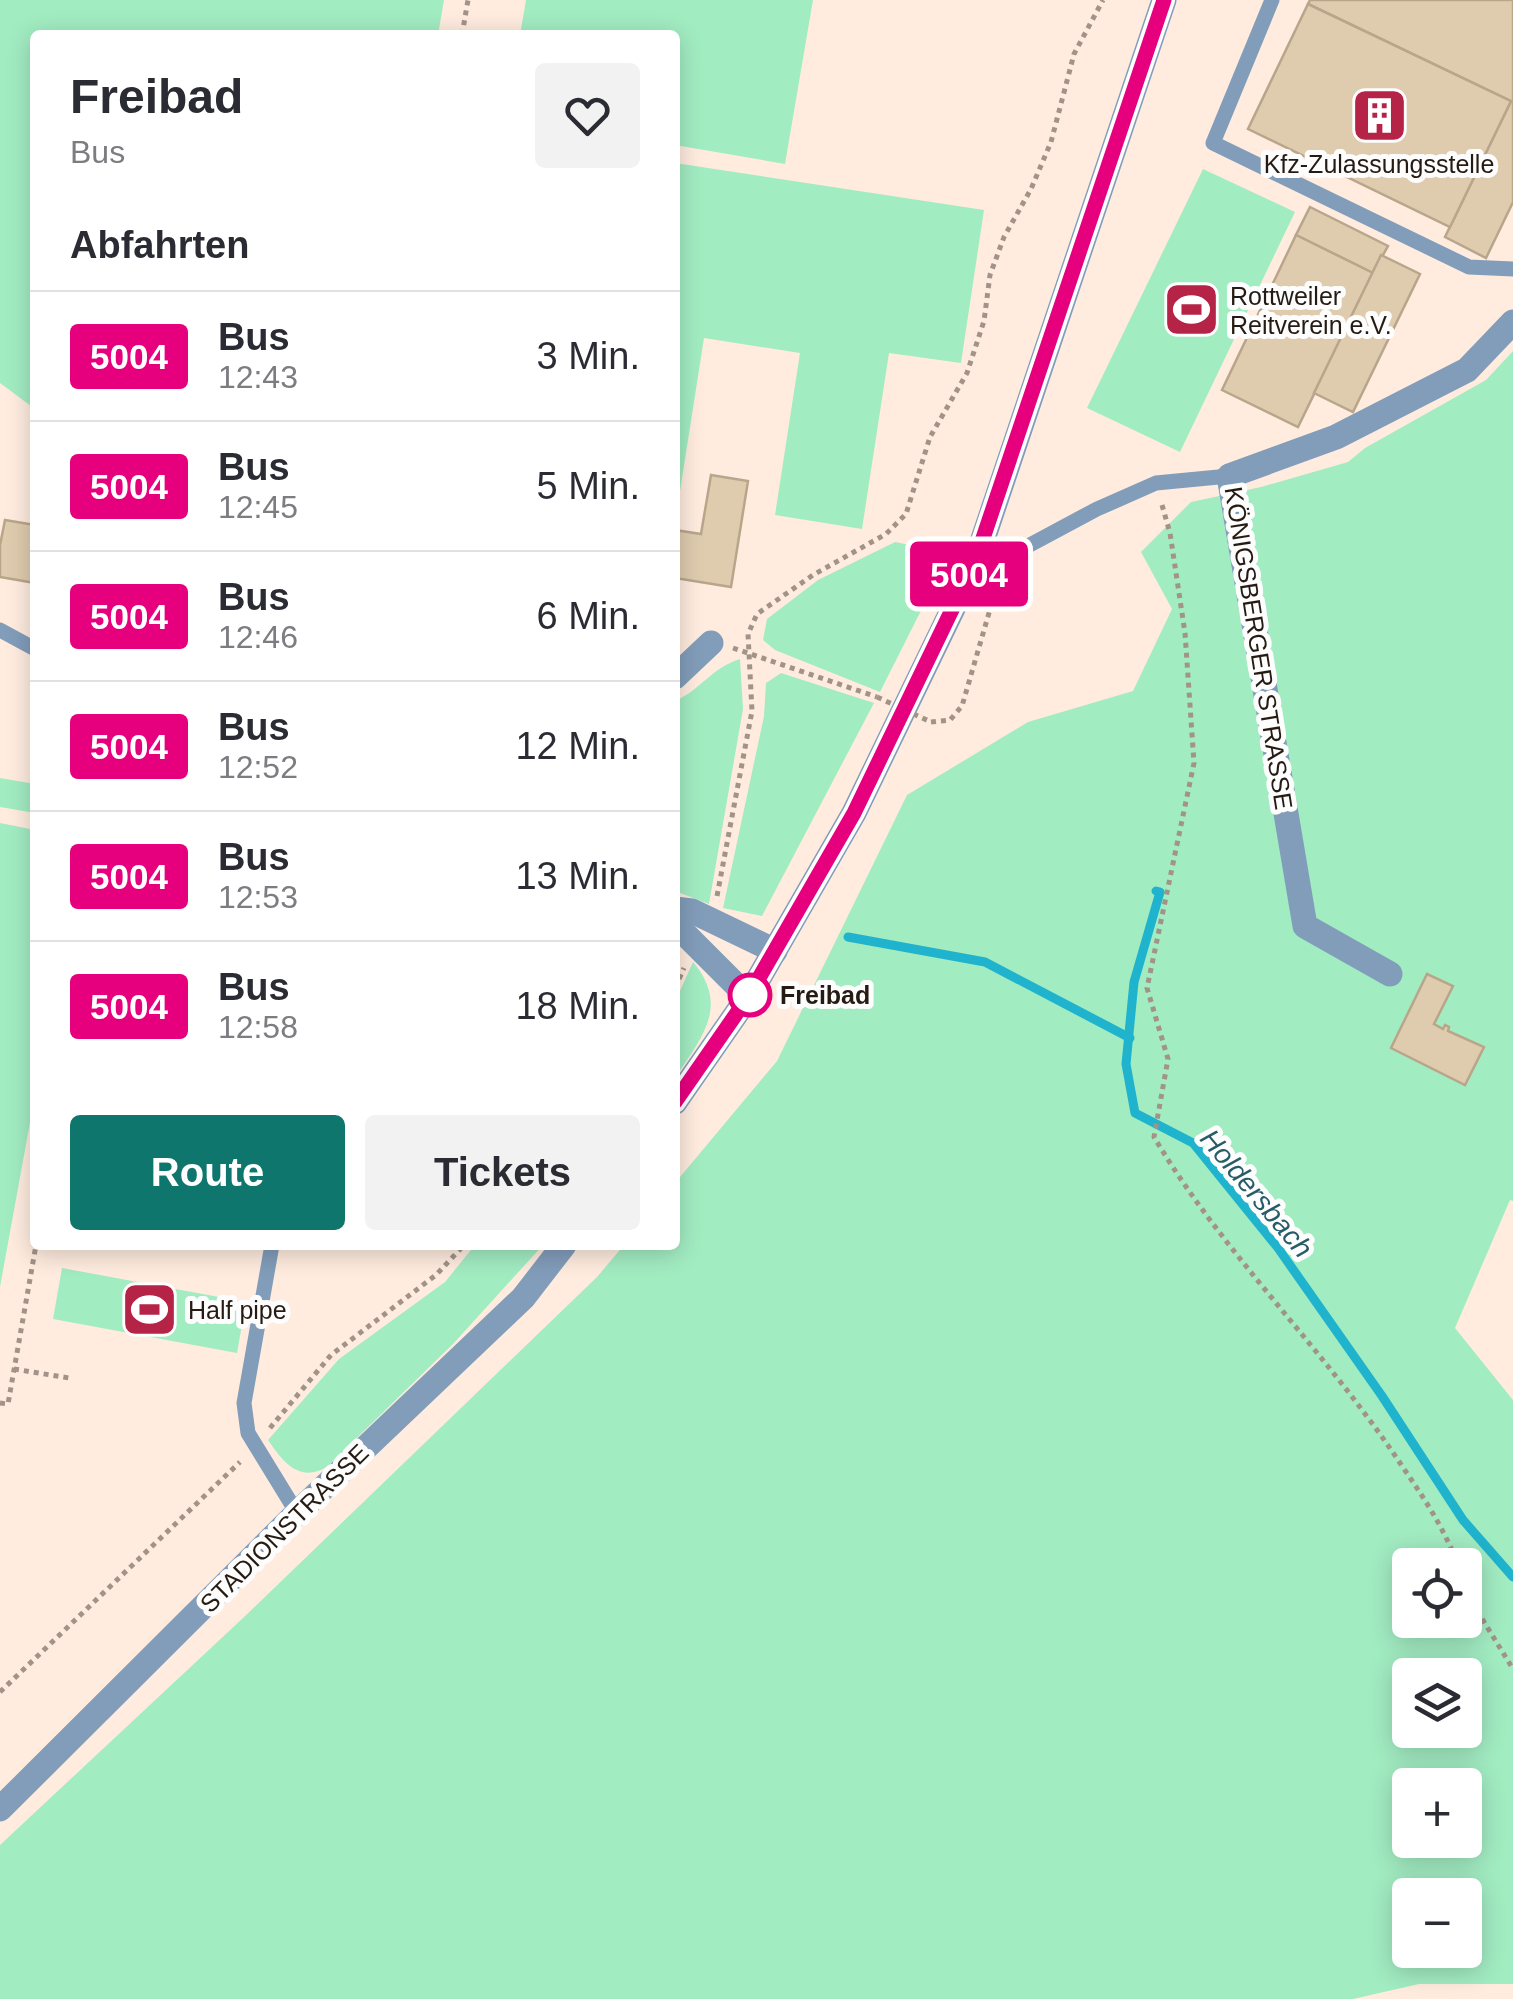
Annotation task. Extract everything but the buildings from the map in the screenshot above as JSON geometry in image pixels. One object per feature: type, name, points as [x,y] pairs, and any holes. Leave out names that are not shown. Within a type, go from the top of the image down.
[{"type":"street","points":[[680,1095],[748,997],[854,813],[975,562],[1164,0]]},
{"type":"street","name":"KÖNIGSBERGER STRASSE","points":[[1390,974],[1305,926],[1229,476],[1336,437],[1467,370],[1513,322]]},
{"type":"street","points":[[680,672],[711,643]]},
{"type":"street","points":[[680,910],[692,911],[775,951]]},
{"type":"street","points":[[680,929],[748,997]]},
{"type":"street","name":"STADIONSTRASSE","points":[[0,1809],[297,1513],[523,1298],[560,1250]]},
{"type":"lane","points":[[1272,0],[1213,143],[1470,267],[1513,269]]},
{"type":"lane","points":[[997,585],[1026,546],[1156,483],[1229,476]]},
{"type":"lane","points":[[0,630],[30,646]]},
{"type":"lane","points":[[271,1250],[244,1403],[248,1433],[297,1513]]},
{"type":"path","points":[[463,30],[468,0]]},
{"type":"path","points":[[710,919],[716,905],[752,710],[748,634],[757,614],[812,575],[886,534],[906,514],[930,437],[967,372],[984,320],[990,276],[1004,236],[1051,142],[1074,54],[1103,0]]},
{"type":"path","points":[[1156,483],[1170,533],[1185,633],[1194,763],[1147,988],[1168,1059],[1154,1137],[1182,1184],[1368,1415],[1444,1530],[1451,1548]]},
{"type":"path","points":[[752,653],[877,697],[931,722],[950,720],[962,706],[997,585]]},
{"type":"path","points":[[0,1403],[8,1404],[35,1250]]},
{"type":"path","points":[[0,1692],[255,1446],[330,1355],[436,1275],[459,1250]]},
{"type":"path","points":[[14,1368],[70,1378]]},
{"type":"path","points":[[1482,1619],[1513,1669]]},
{"type":"green space","points":[[0,0],[444,0],[439,30],[30,30],[30,405],[0,383]]},
{"type":"green space","points":[[526,0],[813,0],[785,164],[680,146],[680,30],[521,30]]},
{"type":"green space","points":[[680,164],[984,210],[961,363],[889,353],[862,529],[775,515],[800,353],[704,338],[680,491]]},
{"type":"green space","name":"Rottweiler Reitverein e.V.","points":[[1203,169],[1295,212],[1180,452],[1087,408]]},
{"type":"green space","points":[[1513,351],[1513,1201],[1510,1200],[1455,1328],[1513,1400],[1513,1984],[1419,1984],[1353,1999],[0,1999],[0,1845],[243,1618],[597,1277],[620,1250],[680,1250],[680,1177],[777,1061],[907,795],[1028,722],[1133,691],[1172,609],[1141,552],[1191,502],[1348,462],[1365,448],[1486,380]]},
{"type":"green space","points":[[895,542],[950,553],[880,692],[775,650],[763,640],[767,619],[818,580]]},
{"type":"green space","points":[[740,659],[743,709],[709,904],[680,893],[680,698]]},
{"type":"green space","points":[[781,673],[874,703],[762,916],[723,908],[764,716],[766,683]]},
{"type":"green space","points":[[0,778],[30,783],[30,812],[0,807]]},
{"type":"green space","points":[[0,823],[30,829],[30,1122],[0,1287]]},
{"type":"green space","points":[[693,962],[710,993],[711,1007],[702,1035],[680,1070],[680,991]]},
{"type":"green space","points":[[471,1250],[538,1250],[453,1344],[327,1467],[308,1473],[293,1468],[268,1440],[339,1359],[445,1282]]},
{"type":"green space","name":"Half pipe","points":[[62,1268],[246,1302],[237,1353],[53,1319]]},
{"type":"waterway","name":"Holdersbach","points":[[1156,891],[1160,892],[1134,982],[1126,1064],[1135,1113],[1193,1143],[1278,1248],[1463,1520],[1513,1577]]},
{"type":"waterway","name":"Holdersbach","points":[[848,937],[985,962],[1130,1038]]},
{"type":"bus line","name":"5004","points":[[680,1096],[748,997],[854,813],[975,562],[1164,0]]},
{"type":"place","name":"Kfz-Zulassungsstelle","points":[[1379,115]]},
{"type":"place","name":"Rottweiler Reitverein e.V.","points":[[1191,310]]},
{"type":"place","name":"Freibad","points":[[750,995]]},
{"type":"place","name":"Half pipe","points":[[149,1310]]}]
